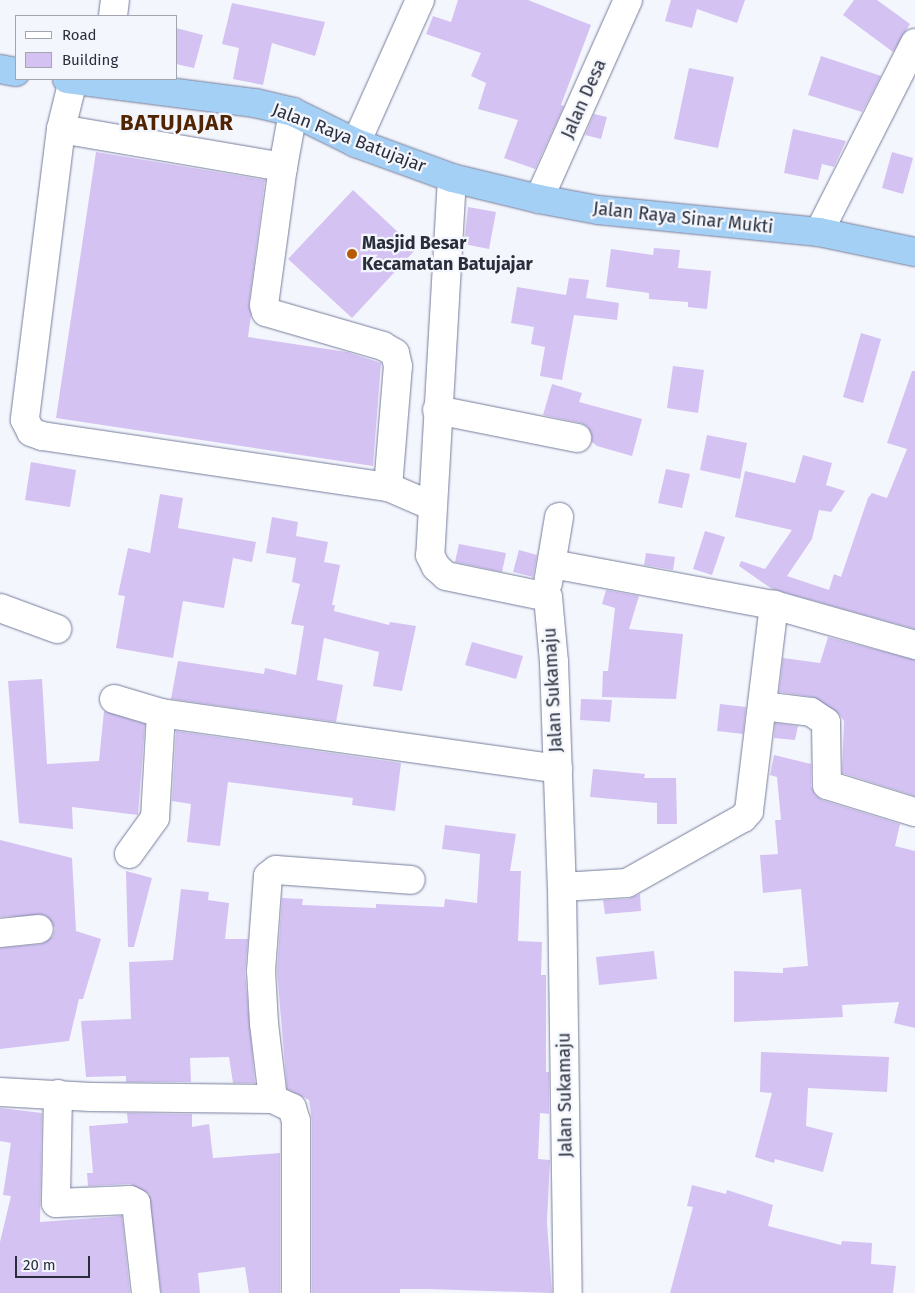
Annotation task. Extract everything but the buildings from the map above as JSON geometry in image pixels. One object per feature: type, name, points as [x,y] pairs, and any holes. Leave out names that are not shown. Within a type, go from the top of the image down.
[{"type":"highway","points":[[0,69],[15,72]]},
{"type":"highway","name":"Jalan Raya Batujajar","points":[[86,80],[255,103],[293,112],[356,142],[452,178]]},
{"type":"highway","name":"Jalan Raya Sinar Mukti","points":[[452,178],[539,199],[598,210],[819,232],[915,252]]},
{"type":"street","points":[[113,15],[115,0]]},
{"type":"street","points":[[356,142],[420,0]]},
{"type":"street","name":"Jalan Desa","points":[[539,199],[628,0]]},
{"type":"street","points":[[819,232],[915,43]]},
{"type":"street","points":[[70,80],[61,129],[25,420],[31,432],[42,436],[388,487],[430,505]]},
{"type":"street","points":[[293,112],[283,167],[264,305],[266,312],[273,316],[383,346],[395,353],[398,366],[388,487]]},
{"type":"street","points":[[61,129],[283,167]]},
{"type":"street","points":[[452,178],[430,505],[430,555],[436,568],[446,576],[548,597]]},
{"type":"street","points":[[437,410],[577,438]]},
{"type":"street","name":"Jalan Sukamaju","points":[[559,517],[548,597],[558,769],[562,887],[568,1293]]},
{"type":"street","points":[[552,564],[774,605],[915,645]]},
{"type":"street","points":[[562,887],[627,883],[743,818],[752,802],[774,605]]},
{"type":"street","points":[[0,608],[58,629]]},
{"type":"street","points":[[114,699],[161,713],[558,769]]},
{"type":"street","points":[[762,706],[811,712],[826,722],[829,728],[824,771],[827,784],[915,812]]},
{"type":"street","points":[[129,854],[155,818],[161,713]]},
{"type":"street","points":[[273,1099],[261,971],[268,876],[276,870],[411,880]]},
{"type":"street","points":[[0,933],[39,929]]},
{"type":"street","points":[[0,1092],[273,1099],[292,1108],[296,1121],[296,1293]]},
{"type":"street","points":[[58,1094],[56,1203],[134,1202],[146,1293]]},
{"type":"place","name":"Masjid Besar Kecamatan Batujajar","points":[[352,254]]},
{"type":"district","name":"BATUJAJAR","points":[[177,123]]}]
